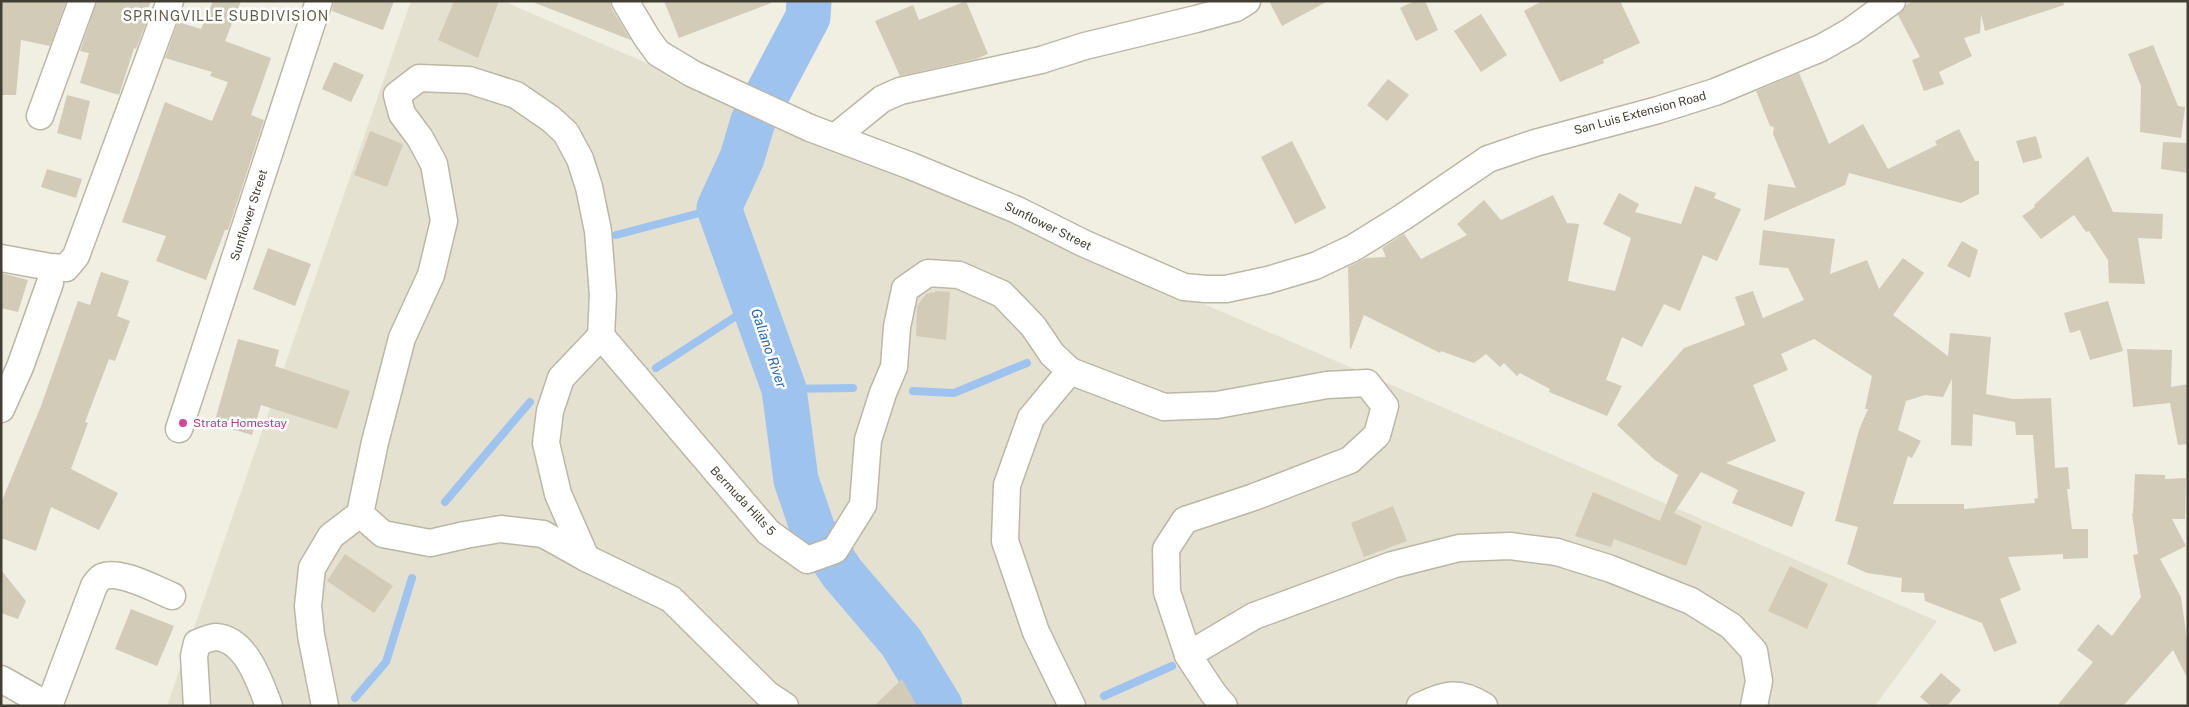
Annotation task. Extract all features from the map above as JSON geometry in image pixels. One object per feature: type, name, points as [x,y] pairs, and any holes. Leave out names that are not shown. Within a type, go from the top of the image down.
[{"type":"street","points":[[40,116],[82,1]]},
{"type":"street","points":[[1,409],[10,361],[58,275],[76,256],[170,1]]},
{"type":"street","name":"Sunflower Street","points":[[179,429],[319,1]]},
{"type":"street","name":"Sunflower Street","points":[[625,1],[658,52],[693,74],[810,128],[1017,210],[1083,243],[1184,287],[1226,289],[1268,280],[1315,266],[1353,248],[1403,218],[1488,159]]},
{"type":"street","points":[[835,137],[882,99],[900,91],[1041,60],[1084,46],[1236,8],[1247,1]]},
{"type":"street","name":"San Luis Extension Road","points":[[1488,159],[1535,142],[1658,110],[1715,92],[1821,48],[1851,31],[1892,1]]},
{"type":"street","points":[[325,706],[311,635],[308,606],[312,568],[331,536],[360,514],[374,442],[402,338],[430,274],[444,221],[434,164],[420,138],[402,114],[397,95],[419,78],[469,80],[516,95],[551,119],[566,133],[580,159],[589,187],[598,231],[604,295],[601,336],[561,378],[550,412],[546,443],[558,494],[586,558]]},
{"type":"street","points":[[1,258],[50,267],[58,275]]},
{"type":"street","name":"Bermuda Hills 5","points":[[601,336],[768,532],[807,560],[835,550],[863,505],[868,440],[883,393],[894,367],[897,327],[905,289],[928,273],[960,275],[1002,294],[1032,326],[1052,354],[1070,371]]},
{"type":"street","points":[[1072,706],[1036,632],[1005,540],[1006,485],[1031,418],[1070,371],[1164,407],[1217,405],[1327,385],[1367,384],[1385,406],[1377,435],[1350,460],[1254,497],[1185,520],[1166,549],[1167,592],[1188,655],[1224,706]]},
{"type":"street","points":[[360,514],[383,534],[430,543],[465,534],[501,529],[543,534],[586,558],[671,599],[767,694],[785,706]]},
{"type":"street","points":[[1188,655],[1254,616],[1392,564],[1459,548],[1510,546],[1558,552],[1611,569],[1691,601],[1731,626],[1754,651],[1759,681],[1754,706]]},
{"type":"street","points":[[1,679],[49,706],[91,592],[102,577],[114,575],[133,580],[172,596]]},
{"type":"street","points":[[197,706],[194,656],[197,643],[214,637],[226,639],[241,650],[260,682],[269,706]]},
{"type":"street","points":[[1420,706],[1442,696],[1469,696],[1484,706]]},
{"type":"shaded area","points":[[411,1],[503,1],[1937,621],[1875,706],[167,706]]},
{"type":"building","points":[[1,1],[66,2],[50,46],[21,40],[16,95],[1,95]]},
{"type":"building","points":[[97,1],[151,1],[147,12],[150,13],[136,49],[134,48],[119,95],[80,83],[89,53],[80,51]]},
{"type":"building","points":[[213,1],[241,1],[225,41],[271,58],[251,115],[264,120],[228,230],[225,230],[206,280],[156,261],[166,236],[122,222],[165,102],[212,121],[228,82],[210,76],[212,72],[165,58],[178,22],[201,29]]},
{"type":"building","points":[[334,1],[394,1],[383,30],[332,11]]},
{"type":"building","points":[[454,1],[499,1],[478,58],[438,40]]},
{"type":"building","points":[[535,1],[610,1],[612,9],[631,40],[535,3]]},
{"type":"building","points":[[664,1],[770,1],[771,3],[679,38]]},
{"type":"building","points":[[966,1],[988,54],[976,59],[900,76],[875,21],[913,5],[919,20]]},
{"type":"building","points":[[1269,1],[1328,1],[1282,26]]},
{"type":"building","points":[[1414,1],[1425,1],[1438,30],[1416,41],[1400,8]]},
{"type":"building","points":[[1542,1],[1620,1],[1640,43],[1603,60],[1604,63],[1560,82],[1524,11]]},
{"type":"building","points":[[1914,1],[2063,1],[2064,5],[1985,31],[1981,14],[1980,33],[1964,38],[1972,56],[1939,72],[1944,84],[1924,91],[1912,60],[1920,57],[1898,15],[1906,5]]},
{"type":"building","points":[[1481,14],[1507,55],[1481,72],[1454,31]]},
{"type":"building","points":[[2153,45],[2178,106],[2185,107],[2181,138],[2140,132],[2141,86],[2128,54]]},
{"type":"building","points":[[334,62],[364,75],[351,102],[322,89]]},
{"type":"building","points":[[1799,73],[1829,144],[1863,124],[1888,169],[1937,145],[1935,141],[1959,129],[1975,161],[1979,161],[1979,194],[1961,203],[1849,173],[1845,185],[1764,221],[1768,184],[1796,188],[1773,134],[1774,127],[1770,126],[1756,91]]},
{"type":"building","points":[[1388,79],[1409,95],[1387,121],[1367,105]]},
{"type":"building","points":[[67,95],[90,101],[81,140],[57,133]]},
{"type":"building","points":[[370,131],[403,144],[387,187],[354,175]]},
{"type":"building","points":[[2036,136],[2042,158],[2023,163],[2016,141]]},
{"type":"building","points":[[1292,141],[1326,208],[1295,224],[1261,157]]},
{"type":"building","points":[[2163,142],[2188,143],[2188,173],[2161,169]]},
{"type":"building","points":[[2088,156],[2113,212],[2163,214],[2162,239],[2138,238],[2145,284],[2109,283],[2108,260],[2089,231],[2086,232],[2074,215],[2041,239],[2022,216],[2035,207],[2034,205]]},
{"type":"building","points":[[47,169],[82,179],[76,198],[41,187]]},
{"type":"building","points":[[1695,186],[1716,193],[1714,198],[1741,209],[1717,261],[1703,255],[1680,311],[1664,304],[1642,347],[1622,337],[1606,380],[1622,386],[1607,416],[1549,392],[1550,389],[1520,373],[1517,376],[1504,363],[1500,367],[1486,354],[1474,363],[1441,351],[1440,353],[1364,315],[1350,349],[1348,267],[1366,258],[1386,257],[1382,248],[1404,234],[1421,259],[1467,235],[1457,224],[1484,200],[1501,220],[1553,195],[1567,223],[1579,224],[1568,281],[1615,291],[1631,238],[1603,224],[1619,193],[1639,204],[1635,212],[1681,224]]},
{"type":"building","points":[[1763,230],[1835,239],[1830,274],[1867,260],[1879,289],[1903,258],[1924,273],[1893,315],[1948,356],[1950,333],[1991,337],[1986,394],[2013,399],[2051,398],[2055,468],[2068,467],[2070,489],[2067,489],[2072,529],[2088,529],[2088,558],[2063,559],[2063,554],[2008,557],[2021,590],[2000,599],[2017,643],[1994,652],[1982,623],[1925,601],[1924,593],[1901,592],[1902,578],[1867,573],[1847,564],[1858,527],[1835,521],[1859,430],[1868,409],[1865,409],[1872,376],[1814,339],[1781,354],[1788,370],[1753,385],[1776,441],[1726,463],[1805,492],[1792,527],[1732,503],[1738,490],[1701,472],[1674,513],[1702,526],[1686,566],[1614,539],[1611,547],[1575,536],[1593,492],[1660,521],[1678,475],[1655,460],[1617,425],[1684,348],[1745,325],[1735,297],[1753,291],[1763,318],[1804,300],[1788,268],[1759,265]],"holes":[[[1952,379],[1951,445],[1972,446],[1973,414],[2015,422],[2016,435],[2033,435],[2038,498],[2034,499],[2035,503],[1964,509],[1964,504],[1893,504],[1908,456],[1912,458],[1921,441],[1898,430],[1906,401],[1925,395],[1943,397]]]},
{"type":"building","points":[[1962,241],[1978,250],[1970,278],[1947,266]]},
{"type":"building","points":[[268,248],[311,264],[295,306],[253,289]]},
{"type":"building","points":[[101,272],[129,281],[117,316],[130,321],[115,361],[109,359],[85,422],[88,423],[71,469],[118,493],[99,530],[51,507],[36,551],[1,538],[1,503],[41,406],[78,301],[90,305]]},
{"type":"building","points":[[1,273],[28,280],[18,312],[1,308]]},
{"type":"building","points":[[938,291],[950,292],[946,340],[916,336],[917,306],[926,294]]},
{"type":"building","points":[[2108,301],[2123,351],[2090,360],[2080,330],[2070,333],[2064,313]]},
{"type":"building","points":[[238,339],[279,350],[275,366],[350,391],[337,429],[261,405],[252,435],[214,424]]},
{"type":"building","points":[[2127,349],[2172,350],[2171,387],[2188,384],[2188,444],[2178,445],[2170,403],[2133,407]]},
{"type":"building","points":[[2135,474],[2165,475],[2165,479],[2186,478],[2185,519],[2172,519],[2186,546],[2160,559],[2181,597],[2188,647],[2188,679],[2173,650],[2123,706],[2057,706],[2093,662],[2077,650],[2098,624],[2112,636],[2141,597],[2133,555],[2138,554],[2132,514]]},
{"type":"building","points":[[1393,506],[1407,541],[1364,557],[1351,523]]},
{"type":"building","points":[[345,554],[393,586],[374,613],[327,581]]},
{"type":"building","points":[[1790,566],[1828,584],[1807,629],[1768,611]]},
{"type":"building","points":[[1,570],[26,601],[18,619],[1,613]]},
{"type":"building","points":[[131,609],[174,626],[157,666],[115,649]]},
{"type":"building","points":[[1941,673],[1961,690],[1947,706],[1931,706],[1920,697]]},
{"type":"building","points":[[902,679],[917,706],[874,706]]},
{"type":"waterway","name":"Galiano River","points":[[809,1],[808,17],[753,121],[742,158],[719,208],[784,389],[796,480],[813,530],[842,573],[901,642],[940,706]]},
{"type":"waterway","points":[[616,235],[719,208]]},
{"type":"waterway","points":[[656,368],[755,304]]},
{"type":"waterway","points":[[913,391],[954,393],[1027,363]]},
{"type":"waterway","points":[[784,389],[853,388]]},
{"type":"waterway","points":[[445,502],[530,402]]},
{"type":"waterway","points":[[355,698],[386,662],[412,578]]},
{"type":"waterway","points":[[1104,696],[1172,666]]},
{"type":"place","name":"Strata Homestay","points":[[183,423]]},
{"type":"district","name":"SPRINGVILLE SUBDIVISION","points":[[226,16]]}]
